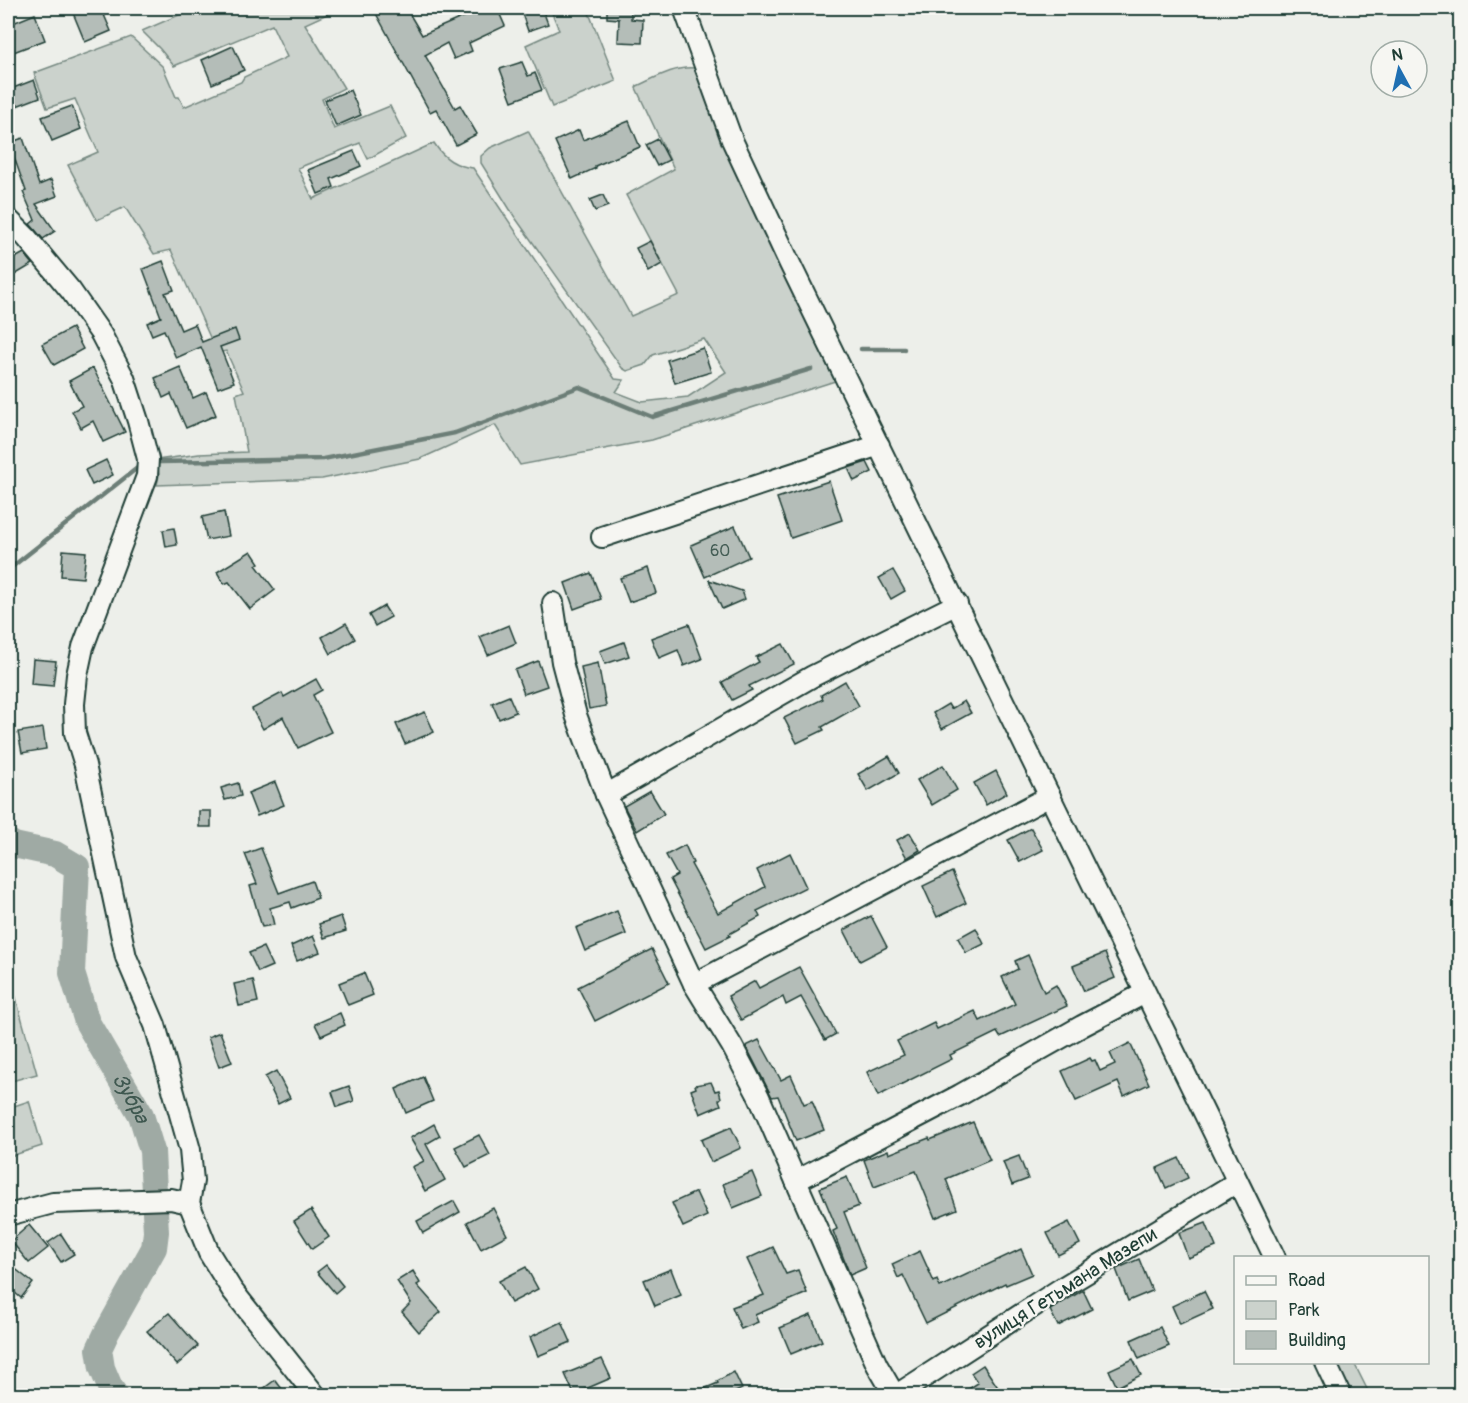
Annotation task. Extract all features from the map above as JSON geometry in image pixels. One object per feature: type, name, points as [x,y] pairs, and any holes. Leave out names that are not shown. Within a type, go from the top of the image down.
[{"type":"street","points":[[684,8],[732,140],[790,264],[1274,1256]]},
{"type":"street","points":[[8,219],[71,291],[101,334],[124,378],[148,459],[147,476],[83,647],[74,704],[75,733],[85,765],[126,957],[156,1025],[190,1150],[193,1181],[180,1201]]},
{"type":"street","points":[[602,537],[879,445]]},
{"type":"street","points":[[553,603],[562,662],[576,715],[606,795],[694,984],[732,1046],[759,1097],[877,1365],[895,1395]]},
{"type":"street","points":[[606,795],[813,676],[957,604]]},
{"type":"street","points":[[694,984],[1050,796]]},
{"type":"street","points":[[796,1181],[960,1095],[1145,993]]},
{"type":"street","name":"вулиця Гетьмана Мазепи","points":[[895,1395],[1065,1286],[1237,1182]]},
{"type":"street","points":[[8,1215],[53,1203],[180,1201]]},
{"type":"street","points":[[180,1201],[232,1290],[316,1395]]},
{"type":"street","points":[[1326,1364],[1341,1395]]},
{"type":"green space","points":[[195,8],[340,8],[305,24],[344,88],[322,99],[334,129],[390,106],[406,138],[368,159],[360,143],[298,168],[313,199],[434,143],[451,161],[473,168],[615,379],[624,380],[616,392],[642,402],[688,397],[726,372],[704,339],[653,355],[645,365],[627,371],[622,368],[514,216],[481,163],[481,156],[490,148],[528,131],[631,316],[679,295],[626,195],[674,169],[636,88],[672,71],[694,68],[748,196],[835,381],[652,440],[520,465],[495,425],[420,459],[322,479],[157,485],[159,475],[157,460],[199,454],[247,452],[236,394],[244,391],[226,351],[217,353],[171,250],[154,254],[125,207],[97,220],[68,165],[98,152],[75,99],[47,108],[34,73],[131,37],[163,67],[176,97],[179,97],[184,107],[241,82],[244,77],[287,57],[272,25],[174,66],[142,31]]},
{"type":"green space","points":[[550,8],[587,8],[616,81],[552,107],[526,45],[559,30]]},
{"type":"green space","points":[[8,969],[37,1074],[8,1082]]},
{"type":"green space","points":[[29,1101],[42,1146],[8,1157],[8,1108]]},
{"type":"green space","points":[[1336,1364],[1354,1364],[1370,1395],[1352,1395]]},
{"type":"building","points":[[71,8],[101,8],[111,31],[85,42]]},
{"type":"building","points":[[373,8],[406,8],[422,35],[484,8],[497,8],[505,26],[469,43],[472,51],[454,59],[447,43],[425,55],[455,108],[460,105],[477,134],[456,145],[436,109],[430,112]]},
{"type":"building","points":[[520,8],[542,8],[548,24],[528,31]]},
{"type":"building","points":[[607,8],[631,8],[631,19],[643,20],[642,43],[618,42],[619,19],[607,18]]},
{"type":"building","points":[[35,14],[45,40],[11,53],[8,43],[8,25]]},
{"type":"building","points":[[233,46],[244,70],[212,84],[202,60]]},
{"type":"building","points":[[522,62],[528,76],[535,73],[542,90],[512,101],[500,69]]},
{"type":"building","points":[[34,80],[40,97],[14,107],[8,90]]},
{"type":"building","points":[[350,90],[361,115],[336,126],[325,100]]},
{"type":"building","points":[[72,106],[81,129],[52,141],[42,117]]},
{"type":"building","points":[[629,121],[640,147],[595,166],[596,168],[572,179],[555,141],[579,130],[583,140]]},
{"type":"building","points":[[23,138],[39,185],[51,180],[57,196],[36,204],[55,231],[43,239],[30,224],[35,220],[23,192],[26,191],[9,143]]},
{"type":"building","points":[[658,139],[669,160],[657,166],[646,145]]},
{"type":"building","points":[[354,151],[361,166],[331,179],[334,187],[318,194],[308,170]]},
{"type":"building","points":[[603,195],[608,206],[595,211],[590,200]]},
{"type":"building","points":[[650,241],[662,264],[648,272],[636,248]]},
{"type":"building","points":[[24,253],[33,264],[8,279],[8,262]]},
{"type":"building","points":[[163,261],[174,290],[165,293],[181,330],[195,324],[202,342],[235,329],[239,340],[220,347],[234,382],[218,388],[201,347],[176,358],[164,330],[152,335],[147,323],[161,317],[143,269]]},
{"type":"building","points":[[72,328],[83,349],[54,365],[42,344]]},
{"type":"building","points":[[703,348],[711,372],[675,383],[667,360]]},
{"type":"building","points":[[180,367],[193,398],[206,392],[216,415],[186,428],[171,394],[163,398],[155,378]]},
{"type":"building","points":[[93,368],[125,432],[103,442],[93,421],[81,428],[72,411],[82,406],[69,381]]},
{"type":"building","points":[[106,460],[113,475],[92,485],[85,470]]},
{"type":"building","points":[[867,462],[872,472],[854,481],[848,468]]},
{"type":"building","points":[[829,481],[842,520],[791,538],[777,498]]},
{"type":"building","points":[[224,512],[229,536],[207,540],[202,517]]},
{"type":"building","points":[[735,526],[749,557],[705,577],[691,545]]},
{"type":"building","points":[[174,528],[177,545],[166,547],[163,530]]},
{"type":"building","points":[[63,550],[86,552],[83,578],[61,576]]},
{"type":"building","points":[[251,551],[259,563],[256,565],[275,590],[250,609],[229,582],[224,584],[217,572]]},
{"type":"building","points":[[648,568],[656,593],[629,602],[620,578]]},
{"type":"building","points":[[893,570],[905,591],[891,599],[879,578]]},
{"type":"building","points":[[591,573],[601,599],[574,609],[565,583]]},
{"type":"building","points":[[709,580],[742,591],[745,599],[722,609]]},
{"type":"building","points":[[384,606],[391,617],[375,626],[369,615]]},
{"type":"building","points":[[346,623],[355,639],[331,654],[322,637]]},
{"type":"building","points":[[689,624],[702,659],[684,666],[678,650],[659,658],[651,638]]},
{"type":"building","points":[[509,625],[516,643],[488,655],[480,637]]},
{"type":"building","points":[[624,642],[629,656],[605,664],[600,651]]},
{"type":"building","points":[[783,644],[794,664],[749,686],[752,690],[732,700],[722,682],[759,662],[756,657]]},
{"type":"building","points":[[33,659],[56,661],[53,686],[31,684]]},
{"type":"building","points":[[538,661],[547,686],[524,694],[515,670]]},
{"type":"building","points":[[598,663],[606,706],[589,709],[581,667]]},
{"type":"building","points":[[316,679],[322,690],[313,695],[331,732],[298,748],[283,717],[263,729],[252,709],[282,693],[284,697]]},
{"type":"building","points":[[845,681],[859,706],[822,727],[824,730],[797,743],[784,718],[823,699],[821,695]]},
{"type":"building","points":[[509,696],[516,712],[499,719],[492,703]]},
{"type":"building","points":[[964,701],[971,713],[942,729],[933,713],[948,704],[951,709]]},
{"type":"building","points":[[425,712],[434,732],[405,744],[396,724]]},
{"type":"building","points":[[43,728],[46,749],[22,753],[18,732]]},
{"type":"building","points":[[889,756],[899,773],[868,791],[858,774]]},
{"type":"building","points":[[943,765],[957,790],[932,805],[917,780]]},
{"type":"building","points":[[996,771],[1007,793],[986,805],[974,783]]},
{"type":"building","points":[[275,782],[284,805],[257,816],[248,793]]},
{"type":"building","points":[[238,783],[241,796],[225,800],[221,788]]},
{"type":"building","points":[[650,791],[664,814],[637,831],[624,806]]},
{"type":"building","points":[[199,811],[211,811],[211,827],[199,827]]},
{"type":"building","points":[[1031,828],[1043,850],[1020,862],[1008,840]]},
{"type":"building","points":[[910,833],[920,850],[907,858],[897,840]]},
{"type":"building","points":[[685,845],[693,863],[691,864],[718,913],[765,887],[757,870],[790,853],[806,887],[757,911],[760,917],[706,948],[670,879],[677,875],[666,855]]},
{"type":"building","points":[[261,848],[279,893],[312,881],[318,898],[292,908],[290,902],[270,908],[274,925],[262,927],[250,886],[257,884],[245,854]]},
{"type":"building","points":[[952,872],[966,903],[937,917],[923,886]]},
{"type":"building","points":[[617,911],[626,934],[585,951],[576,928]]},
{"type":"building","points":[[341,916],[346,931],[324,938],[319,924]]},
{"type":"building","points":[[871,916],[887,947],[860,961],[844,930]]},
{"type":"building","points":[[976,928],[984,944],[966,953],[958,938]]},
{"type":"building","points":[[313,936],[320,952],[297,961],[291,946]]},
{"type":"building","points":[[263,947],[272,966],[258,972],[249,953]]},
{"type":"building","points":[[652,949],[669,983],[595,1021],[578,987]]},
{"type":"building","points":[[1105,953],[1115,978],[1084,991],[1073,966]]},
{"type":"building","points":[[1028,955],[1044,992],[1056,985],[1067,1006],[1000,1037],[997,1032],[950,1055],[952,1059],[878,1096],[867,1072],[904,1055],[897,1041],[934,1023],[937,1029],[975,1011],[980,1021],[1015,1004],[1002,977],[1018,969],[1015,961]]},
{"type":"building","points":[[799,967],[836,1034],[825,1040],[801,997],[786,1005],[783,997],[741,1020],[728,996],[755,981],[759,988]]},
{"type":"building","points":[[364,973],[373,995],[348,1005],[339,983]]},
{"type":"building","points":[[253,980],[258,1002],[239,1006],[234,984]]},
{"type":"building","points":[[340,1013],[345,1025],[321,1036],[315,1024]]},
{"type":"building","points":[[220,1032],[232,1062],[219,1067],[208,1037]]},
{"type":"building","points":[[759,1040],[781,1080],[791,1075],[804,1104],[812,1101],[824,1130],[796,1141],[778,1096],[772,1097],[746,1046]]},
{"type":"building","points":[[1130,1043],[1149,1084],[1124,1096],[1118,1082],[1076,1101],[1062,1071],[1090,1058],[1092,1061],[1095,1060],[1100,1071],[1115,1064],[1110,1053]]},
{"type":"building","points":[[276,1071],[290,1098],[278,1104],[265,1077]]},
{"type":"building","points":[[423,1077],[433,1101],[406,1113],[396,1089]]},
{"type":"building","points":[[711,1082],[715,1091],[719,1090],[721,1105],[700,1114],[691,1090],[696,1088],[695,1085]]},
{"type":"building","points":[[349,1086],[354,1101],[337,1107],[332,1092]]},
{"type":"building","points":[[973,1122],[990,1160],[946,1179],[957,1209],[935,1218],[916,1171],[874,1187],[864,1160],[888,1150],[889,1154],[929,1138],[930,1140]]},
{"type":"building","points":[[434,1124],[440,1136],[426,1144],[445,1180],[425,1191],[412,1167],[424,1161],[410,1138]]},
{"type":"building","points":[[731,1127],[741,1148],[711,1162],[701,1140]]},
{"type":"building","points":[[479,1135],[490,1155],[466,1167],[455,1147]]},
{"type":"building","points":[[1019,1156],[1028,1179],[1012,1185],[1003,1162]]},
{"type":"building","points":[[1179,1158],[1188,1178],[1166,1188],[1157,1168]]},
{"type":"building","points":[[752,1172],[762,1196],[733,1208],[723,1184]]},
{"type":"building","points":[[847,1177],[859,1206],[844,1212],[866,1268],[850,1275],[833,1231],[837,1229],[820,1188]]},
{"type":"building","points":[[696,1192],[707,1216],[683,1227],[672,1203]]},
{"type":"building","points":[[454,1201],[460,1212],[423,1233],[417,1221]]},
{"type":"building","points":[[493,1208],[507,1235],[481,1249],[467,1222]]},
{"type":"building","points":[[311,1210],[329,1237],[312,1249],[294,1221]]},
{"type":"building","points":[[1069,1222],[1080,1244],[1058,1255],[1047,1233]]},
{"type":"building","points":[[1206,1223],[1216,1247],[1188,1258],[1179,1233]]},
{"type":"building","points":[[29,1225],[48,1248],[29,1263],[11,1241]]},
{"type":"building","points":[[61,1234],[74,1254],[61,1262],[48,1243]]},
{"type":"building","points":[[773,1247],[786,1274],[798,1270],[807,1293],[755,1315],[758,1322],[741,1329],[732,1307],[764,1295],[747,1259]]},
{"type":"building","points":[[1021,1249],[1032,1274],[1006,1285],[1005,1283],[926,1323],[903,1275],[898,1278],[892,1264],[920,1251],[934,1282],[937,1280],[940,1287]]},
{"type":"building","points":[[1139,1259],[1152,1291],[1128,1301],[1116,1269]]},
{"type":"building","points":[[8,1263],[33,1283],[21,1298],[8,1287]]},
{"type":"building","points":[[326,1265],[343,1286],[335,1293],[317,1272]]},
{"type":"building","points":[[526,1267],[538,1289],[511,1303],[499,1281]]},
{"type":"building","points":[[671,1269],[681,1295],[655,1306],[644,1280]]},
{"type":"building","points":[[413,1271],[420,1283],[417,1285],[441,1312],[419,1332],[402,1312],[411,1303],[397,1281]]},
{"type":"building","points":[[1083,1290],[1092,1309],[1058,1326],[1050,1310]]},
{"type":"building","points":[[1204,1291],[1213,1309],[1180,1324],[1172,1306]]},
{"type":"building","points":[[169,1313],[198,1346],[177,1365],[147,1331]]},
{"type":"building","points":[[811,1315],[822,1341],[791,1354],[780,1328]]},
{"type":"building","points":[[562,1322],[571,1342],[538,1356],[530,1337]]},
{"type":"building","points":[[1160,1327],[1169,1346],[1139,1359],[1131,1340]]},
{"type":"building","points":[[602,1359],[611,1378],[574,1394],[565,1374]]},
{"type":"building","points":[[1133,1359],[1141,1375],[1117,1387],[1109,1370]]},
{"type":"building","points":[[983,1365],[1003,1395],[959,1395],[978,1383],[971,1373]]},
{"type":"building","points":[[734,1372],[742,1389],[729,1395],[689,1395],[718,1383],[717,1381]]},
{"type":"building","points":[[275,1380],[287,1395],[255,1395]]},
{"type":"waterway","points":[[861,349],[904,349]]},
{"type":"waterway","points":[[160,462],[323,459],[455,433],[579,387],[652,417],[811,369]]},
{"type":"waterway","points":[[8,570],[141,465]]},
{"type":"waterway","name":"Зубра","points":[[8,841],[14,845],[55,854],[77,867],[72,973],[87,1022],[141,1115],[152,1151],[156,1232],[154,1248],[99,1349],[102,1368],[116,1396]]}]
